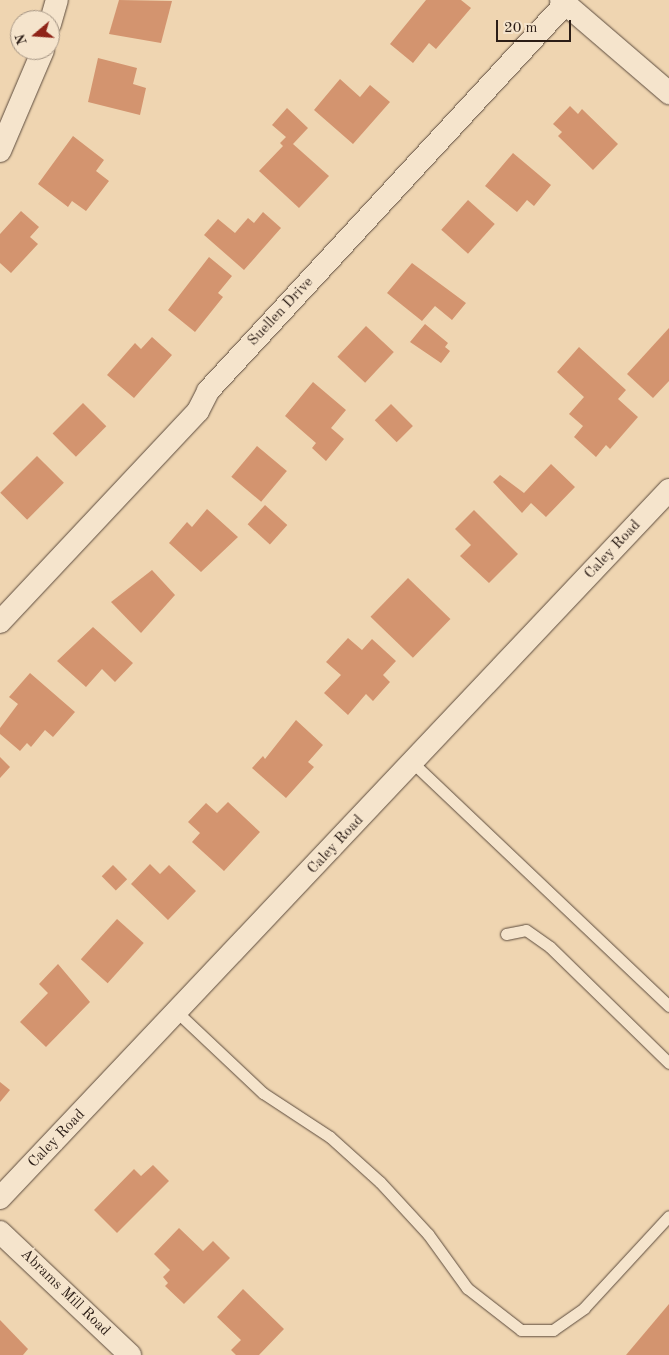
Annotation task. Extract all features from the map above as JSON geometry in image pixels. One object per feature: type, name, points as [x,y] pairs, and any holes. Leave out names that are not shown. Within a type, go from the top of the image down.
[{"type":"street","points":[[563,2],[669,93]]},
{"type":"street","name":"Suellen Drive","points":[[0,622],[198,412],[208,391],[563,2]]},
{"type":"street","points":[[0,152],[39,60]]},
{"type":"street","name":"Caley Road","points":[[0,1198],[178,1013],[669,490]]},
{"type":"street","name":"Abrams Mill Road","points":[[0,1232],[130,1355]]},
{"type":"lane","points":[[413,762],[669,1006]]},
{"type":"lane","points":[[506,934],[526,930],[550,947],[669,1063]]},
{"type":"lane","points":[[178,1013],[263,1093],[330,1137],[380,1182],[428,1234],[467,1288],[520,1330],[554,1330],[584,1308],[669,1216]]},
{"type":"building","points":[[119,0],[172,1],[161,43],[109,34]]},
{"type":"building","points":[[426,0],[461,0],[471,8],[436,49],[429,43],[413,63],[390,44]]},
{"type":"building","points":[[98,58],[137,68],[133,84],[146,88],[140,115],[88,102]]},
{"type":"building","points":[[340,79],[360,97],[370,85],[390,102],[353,144],[314,110]]},
{"type":"building","points":[[570,106],[578,114],[582,109],[618,144],[593,170],[558,136],[562,132],[553,124]]},
{"type":"building","points":[[287,108],[308,128],[293,144],[329,176],[299,208],[259,171],[283,146],[280,143],[286,137],[272,125]]},
{"type":"building","points":[[73,136],[104,160],[96,171],[109,181],[86,211],[72,201],[68,207],[38,184]]},
{"type":"building","points":[[513,153],[551,185],[534,206],[527,200],[517,212],[485,186]]},
{"type":"building","points":[[468,200],[495,224],[468,254],[441,230]]},
{"type":"building","points":[[21,211],[39,227],[30,237],[38,244],[11,273],[0,263],[0,234]]},
{"type":"building","points":[[263,212],[281,228],[244,270],[204,235],[218,219],[235,233],[248,218],[254,223]]},
{"type":"building","points":[[209,257],[232,276],[218,293],[223,297],[195,332],[168,310]]},
{"type":"building","points":[[412,263],[466,303],[452,320],[435,306],[422,321],[387,293]]},
{"type":"building","points":[[425,324],[448,343],[445,347],[450,351],[441,363],[410,342]]},
{"type":"building","points":[[366,326],[394,352],[365,383],[337,357]]},
{"type":"building","points":[[669,328],[669,381],[653,398],[627,374]]},
{"type":"building","points":[[152,337],[172,355],[134,398],[107,375],[135,343],[141,349]]},
{"type":"building","points":[[579,347],[626,390],[618,399],[638,417],[610,449],[606,445],[596,457],[574,437],[583,426],[569,414],[584,397],[557,372]]},
{"type":"building","points":[[313,382],[346,410],[331,428],[344,439],[326,461],[312,448],[316,443],[285,416]]},
{"type":"building","points":[[83,403],[106,426],[76,457],[53,433]]},
{"type":"building","points":[[391,404],[413,426],[397,442],[375,420]]},
{"type":"building","points":[[257,446],[287,471],[261,502],[231,477]]},
{"type":"building","points":[[37,456],[64,483],[27,520],[0,493]]},
{"type":"building","points":[[551,464],[575,487],[546,517],[531,503],[522,513],[493,482],[500,475],[524,493]]},
{"type":"building","points":[[265,505],[287,525],[270,544],[248,524]]},
{"type":"building","points":[[207,509],[238,537],[201,572],[169,543],[187,522],[192,527]]},
{"type":"building","points":[[474,510],[518,554],[489,583],[460,556],[471,545],[455,529]]},
{"type":"building","points":[[152,570],[175,595],[141,633],[111,602]]},
{"type":"building","points":[[408,578],[450,619],[413,658],[370,617]]},
{"type":"building","points":[[93,627],[133,663],[115,682],[102,669],[86,687],[57,661]]},
{"type":"building","points":[[348,638],[362,650],[372,639],[396,661],[383,675],[390,682],[373,701],[366,694],[348,715],[324,693],[341,675],[326,662]]},
{"type":"building","points":[[30,673],[75,712],[53,737],[45,730],[31,747],[27,743],[20,751],[0,734],[0,728],[18,704],[9,697]]},
{"type":"building","points":[[296,720],[323,745],[308,762],[314,767],[286,798],[252,768],[263,756],[265,759]]},
{"type":"building","points":[[0,757],[10,767],[0,778]]},
{"type":"building","points":[[228,802],[260,832],[224,871],[192,842],[200,833],[188,822],[206,803],[217,813]]},
{"type":"building","points":[[150,864],[160,874],[169,865],[196,891],[168,920],[131,884]]},
{"type":"building","points":[[113,865],[127,879],[116,890],[102,876]]},
{"type":"building","points":[[117,919],[144,943],[108,983],[81,959]]},
{"type":"building","points":[[58,964],[90,1002],[46,1047],[20,1022],[48,993],[39,984]]},
{"type":"building","points":[[0,1082],[10,1090],[0,1102]]},
{"type":"building","points":[[153,1165],[169,1181],[117,1233],[94,1210],[134,1169],[141,1176]]},
{"type":"building","points":[[179,1228],[203,1251],[213,1241],[230,1258],[184,1304],[165,1286],[168,1283],[163,1277],[170,1270],[154,1254]]},
{"type":"building","points":[[243,1289],[284,1329],[259,1355],[236,1355],[231,1350],[241,1340],[217,1317]]},
{"type":"building","points":[[669,1304],[669,1355],[626,1355]]},
{"type":"building","points":[[0,1320],[28,1349],[23,1355],[0,1355]]}]
